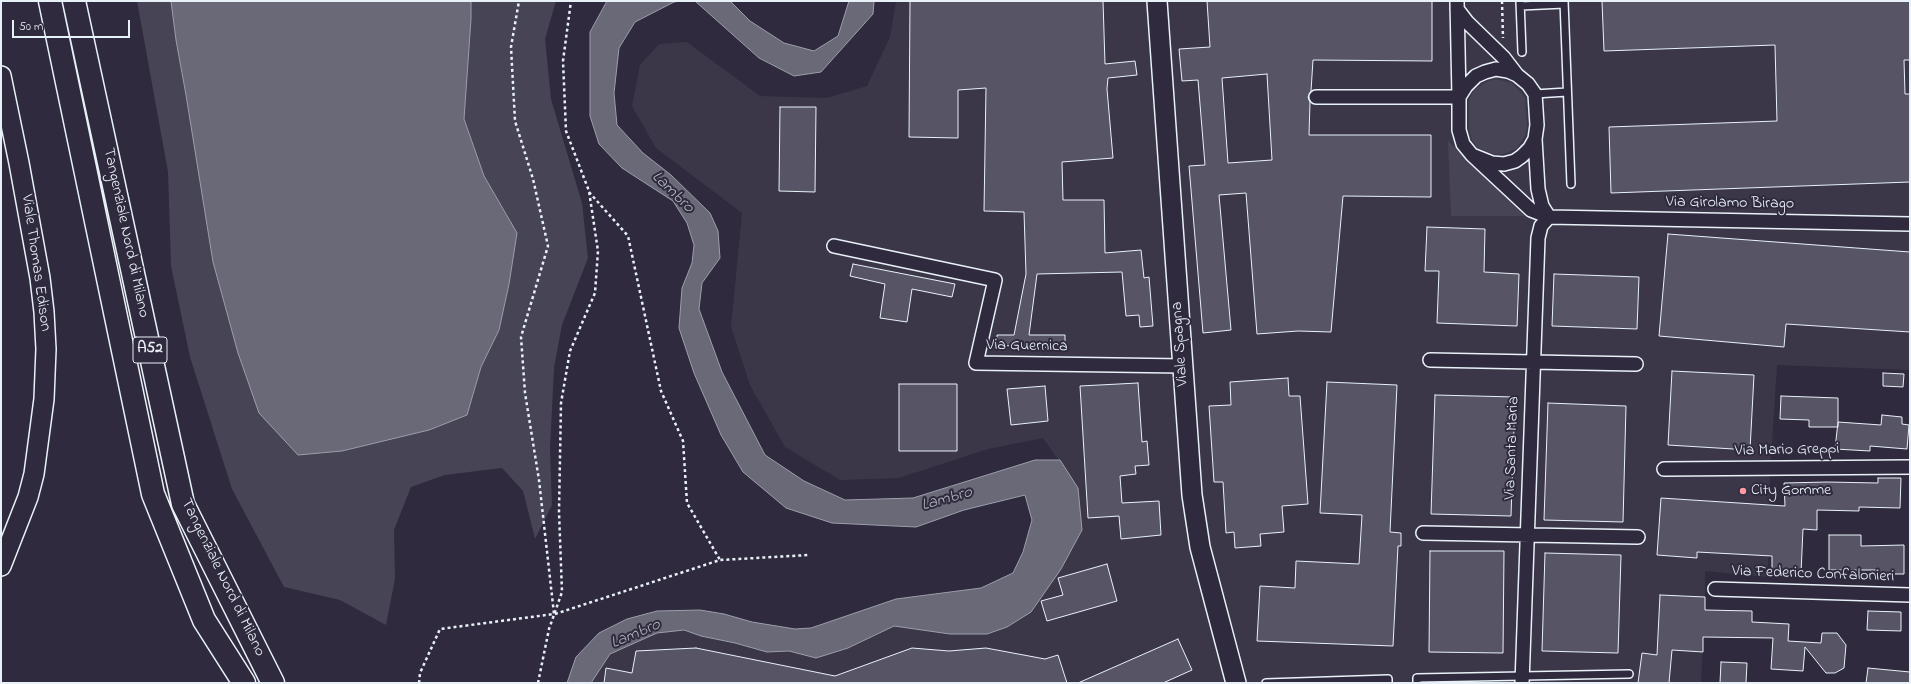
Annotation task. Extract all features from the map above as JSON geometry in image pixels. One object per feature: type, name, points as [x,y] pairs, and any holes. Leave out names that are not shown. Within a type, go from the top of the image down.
[{"type":"highway","name":"Tangenziale Nord di Milano","points":[[50,1],[153,494],[204,620],[244,683]]},
{"type":"highway","name":"Tangenziale Nord di Milano","points":[[74,1],[183,504],[273,683]]},
{"type":"street","name":"Viale Spagna","points":[[1157,1],[1192,495],[1200,547],[1232,681]]},
{"type":"street","points":[[1457,5],[1467,22],[1504,58],[1517,75],[1528,84],[1535,94],[1537,125],[1535,139],[1538,189],[1542,206],[1549,217]]},
{"type":"street","points":[[1457,5],[1459,130],[1463,144],[1472,155],[1492,164],[1504,164],[1522,156],[1530,148],[1535,139]]},
{"type":"street","points":[[1459,97],[1466,86],[1476,76],[1485,72],[1496,70],[1508,71],[1517,75]]},
{"type":"street","name":"Viale Thomas Edison","points":[[1,76],[40,278],[44,312],[46,355],[40,438],[34,474],[28,497],[1,566]]},
{"type":"street","points":[[1316,97],[1459,97]]},
{"type":"street","name":"Via Girolamo Birago","points":[[1472,155],[1531,210],[1549,217],[1910,224]]},
{"type":"street","name":"Via Santa Maria","points":[[1522,680],[1538,238],[1541,226],[1549,217]]},
{"type":"street","name":"Via Guernica","points":[[834,246],[995,280],[976,363],[1183,366]]},
{"type":"street","points":[[1430,360],[1636,364]]},
{"type":"street","name":"Via Mario Greppi","points":[[1664,469],[1910,467]]},
{"type":"street","points":[[1423,533],[1638,538]]},
{"type":"street","name":"Via Federico Confalonieri","points":[[1715,589],[1910,595]]},
{"type":"lane","points":[[1522,52],[1520,4],[1564,3],[1571,184]]},
{"type":"lane","points":[[1535,94],[1568,92]]},
{"type":"lane","points":[[1417,683],[1417,678],[1522,680],[1629,674]]},
{"type":"lane","points":[[1266,683],[1388,679],[1388,683]]},
{"type":"path","points":[[519,1],[511,47],[515,121],[533,179],[548,246],[521,337],[525,393],[538,480],[554,614]]},
{"type":"path","points":[[538,683],[549,629],[562,592],[559,512],[562,403],[570,350],[595,293],[598,251],[589,191],[566,131],[563,61],[571,1]]},
{"type":"path","points":[[1502,1],[1504,58]]},
{"type":"path","points":[[589,191],[628,236],[661,391],[683,441],[687,504],[720,560]]},
{"type":"path","points":[[419,683],[420,673],[440,629],[554,614],[720,560],[809,555]]},
{"type":"shaded area","points":[[137,1],[171,1],[176,40],[186,95],[298,455],[342,451],[383,441],[467,415],[481,367],[499,330],[509,284],[517,233],[484,176],[464,119],[471,1],[556,1],[545,39],[551,99],[582,203],[588,258],[562,325],[554,368],[550,449],[552,505],[535,539],[523,491],[502,468],[445,475],[411,487],[394,530],[395,579],[386,625],[340,600],[284,587],[232,489],[190,357],[171,266],[168,172]]},
{"type":"shaded area","points":[[896,1],[1910,1],[1910,370],[1777,365],[1770,476],[1768,577],[1705,571],[1701,683],[591,683],[610,654],[657,633],[684,630],[701,636],[735,643],[767,652],[789,651],[816,658],[848,648],[894,626],[950,634],[987,634],[1078,488],[1043,438],[988,449],[899,478],[840,480],[785,447],[750,385],[731,327],[742,213],[656,148],[632,106],[640,65],[659,44],[687,42],[760,96],[826,98],[867,86],[890,37]]},
{"type":"shaded area","points":[[1496,79],[1512,83],[1525,97],[1527,125],[1525,136],[1516,149],[1503,154],[1494,154],[1478,148],[1472,140],[1469,129],[1469,100],[1474,90],[1488,81]]},
{"type":"shaded area","points":[[1448,141],[1525,216],[1451,216]]},
{"type":"water","points":[[171,1],[471,1],[464,119],[484,176],[517,233],[509,284],[499,330],[481,367],[467,415],[429,430],[342,451],[298,455],[259,413],[238,353],[213,262],[176,40]]},
{"type":"water","name":"Lambro","points":[[607,1],[681,1],[674,2],[635,22],[619,48],[614,93],[617,125],[643,153],[671,175],[710,213],[718,231],[720,258],[702,283],[699,309],[722,372],[765,455],[804,481],[845,500],[913,498],[1035,460],[1060,460],[1078,488],[1082,530],[1061,569],[1031,612],[1007,627],[987,634],[950,634],[894,626],[848,648],[816,658],[789,651],[767,652],[735,643],[701,636],[684,630],[657,633],[610,654],[591,683],[567,683],[576,657],[599,633],[627,619],[657,611],[700,610],[724,614],[752,622],[795,629],[811,628],[896,599],[981,588],[1013,573],[1023,552],[1032,520],[1025,495],[964,510],[916,527],[832,523],[786,508],[743,472],[721,435],[694,373],[679,328],[682,288],[692,263],[694,245],[687,223],[673,201],[622,168],[599,144],[590,116],[590,32]]},
{"type":"water","points":[[695,1],[730,1],[750,21],[784,43],[814,51],[838,36],[849,1],[874,1],[873,14],[821,72],[794,76],[759,58]]},
{"type":"building","points":[[910,1],[1103,1],[1105,64],[1135,61],[1137,75],[1108,78],[1107,89],[1113,158],[1062,162],[1063,200],[1104,200],[1105,253],[1141,250],[1144,278],[1149,277],[1153,326],[1140,327],[1139,315],[1126,316],[1122,272],[1037,274],[1029,335],[1065,335],[1065,349],[1025,346],[1011,348],[1012,346],[997,345],[997,335],[1014,335],[1026,274],[1024,212],[984,211],[986,88],[958,90],[958,138],[909,137]]},
{"type":"building","points":[[1207,1],[1432,1],[1432,61],[1313,60],[1311,91],[1308,97],[1310,102],[1309,135],[1431,135],[1431,197],[1343,196],[1331,332],[1298,331],[1257,334],[1246,193],[1219,195],[1231,330],[1203,333],[1189,166],[1205,165],[1198,80],[1182,81],[1179,49],[1210,47]],"holes":[[[1267,74],[1272,160],[1228,163],[1222,78]]]},
{"type":"building","points":[[1602,1],[1910,1],[1910,60],[1904,60],[1905,94],[1910,94],[1910,182],[1611,193],[1609,127],[1777,121],[1775,45],[1604,51]]},
{"type":"building","points":[[780,107],[816,107],[815,192],[779,191]]},
{"type":"building","points":[[1427,227],[1485,229],[1484,272],[1519,274],[1517,326],[1437,323],[1439,271],[1425,271]]},
{"type":"building","points":[[1668,234],[1910,252],[1910,332],[1786,324],[1784,347],[1659,336]]},
{"type":"building","points":[[853,264],[955,284],[952,297],[912,289],[907,322],[880,318],[885,284],[850,276]]},
{"type":"building","points":[[1554,274],[1639,277],[1637,329],[1552,326]]},
{"type":"building","points":[[1672,371],[1754,375],[1750,450],[1668,445]]},
{"type":"building","points":[[1883,373],[1904,374],[1903,387],[1883,386]]},
{"type":"building","points":[[1288,378],[1289,396],[1300,396],[1308,504],[1282,506],[1284,532],[1260,534],[1261,546],[1235,548],[1234,532],[1226,533],[1223,482],[1214,482],[1209,406],[1231,405],[1230,382]]},
{"type":"building","points":[[1327,382],[1397,385],[1390,532],[1401,533],[1401,546],[1398,546],[1393,646],[1257,641],[1260,586],[1295,588],[1296,561],[1359,564],[1362,515],[1320,513]]},
{"type":"building","points":[[1138,383],[1142,442],[1147,441],[1149,465],[1135,466],[1136,474],[1120,476],[1122,503],[1159,501],[1161,535],[1121,539],[1119,516],[1088,518],[1080,386]]},
{"type":"building","points":[[899,384],[957,384],[957,451],[899,451]]},
{"type":"building","points":[[1045,386],[1048,421],[1011,425],[1007,389]]},
{"type":"building","points":[[1435,395],[1515,397],[1511,516],[1431,514]]},
{"type":"building","points":[[1781,396],[1838,398],[1838,427],[1809,427],[1809,420],[1780,419]]},
{"type":"building","points":[[1548,403],[1626,406],[1623,522],[1544,520]]},
{"type":"building","points":[[1882,415],[1902,417],[1902,424],[1909,425],[1907,449],[1870,446],[1870,451],[1835,449],[1838,422],[1881,425]]},
{"type":"building","points":[[1878,478],[1901,478],[1900,508],[1859,507],[1859,511],[1817,510],[1817,530],[1803,529],[1801,573],[1772,571],[1772,556],[1697,552],[1697,558],[1657,555],[1661,498],[1785,506],[1784,483],[1878,483]]},
{"type":"building","points":[[1829,535],[1861,535],[1861,546],[1904,545],[1904,574],[1876,574],[1876,570],[1829,570]]},
{"type":"building","points":[[1430,551],[1504,551],[1503,653],[1429,652]]},
{"type":"building","points":[[1545,553],[1621,555],[1618,653],[1542,651]]},
{"type":"building","points":[[1107,564],[1117,601],[1047,621],[1041,601],[1063,595],[1058,578]]},
{"type":"building","points":[[1660,595],[1705,597],[1705,610],[1752,611],[1752,622],[1789,624],[1788,641],[1821,643],[1822,633],[1837,633],[1846,645],[1844,668],[1835,673],[1826,673],[1805,647],[1803,671],[1771,669],[1773,638],[1703,637],[1703,652],[1672,650],[1669,683],[1638,683],[1642,653],[1657,655]]},
{"type":"building","points":[[1868,611],[1901,612],[1901,631],[1867,630]]},
{"type":"building","points":[[1178,639],[1192,670],[1163,683],[1078,683]]},
{"type":"building","points":[[696,648],[835,676],[912,648],[949,651],[986,648],[1045,659],[1058,655],[1067,683],[604,683],[606,668],[632,673],[636,651]]},
{"type":"building","points":[[1721,662],[1747,663],[1746,683],[1720,683]]},
{"type":"building","points":[[1868,668],[1910,672],[1910,683],[1866,683]]},
{"type":"place","name":"City Gomme","points":[[1743,491]]}]
